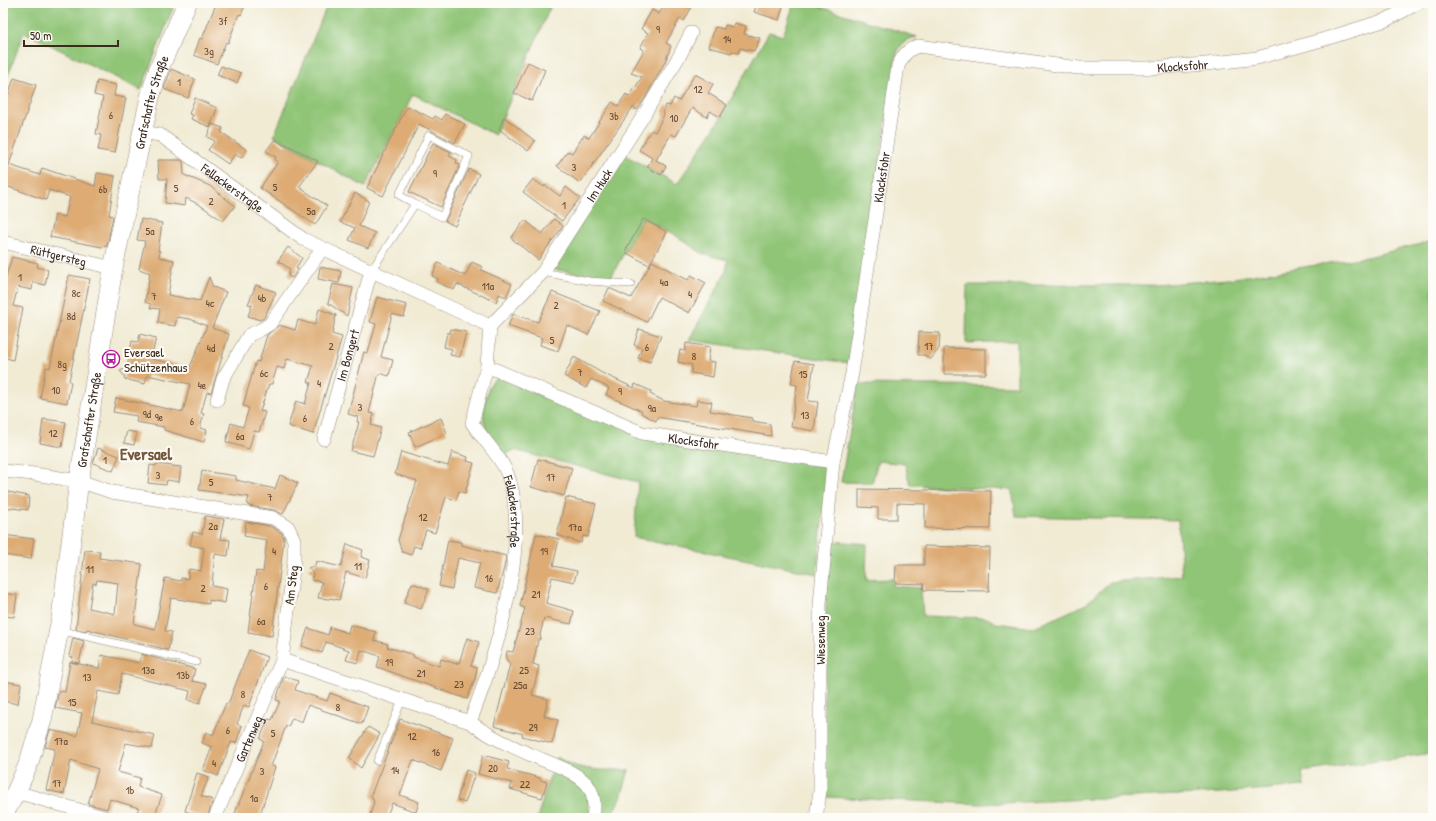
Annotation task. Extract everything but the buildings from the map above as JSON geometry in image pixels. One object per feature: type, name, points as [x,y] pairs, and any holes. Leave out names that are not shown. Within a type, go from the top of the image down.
[{"type":"street","name":"Grafschafter Straße","points":[[3,814],[16,792],[28,765],[42,720],[59,630],[79,481],[113,268],[150,97],[158,70],[187,3]]},
{"type":"street","name":"Klocksfohr","points":[[487,366],[642,434],[833,462],[853,366],[898,66],[904,54],[910,49],[918,46],[1079,68],[1150,68],[1206,64],[1258,58],[1325,39],[1386,20],[1418,3]]},
{"type":"street","name":"Im Huck","points":[[490,326],[543,272],[642,118],[680,56],[690,33]]},
{"type":"street","name":"Fellackerstraße","points":[[142,132],[160,135],[303,239],[490,326],[487,366],[472,423],[499,458],[507,472],[515,502],[514,562],[484,686],[470,722]]},
{"type":"street","name":"Rüttgersteg","points":[[3,242],[113,268]]},
{"type":"street","points":[[217,400],[223,379],[248,334],[260,330],[270,324],[322,249]]},
{"type":"street","name":"Im Bongert","points":[[324,439],[371,271]]},
{"type":"street","name":"Wiesenweg","points":[[816,818],[820,791],[820,604],[833,462]]},
{"type":"street","name":"Am Steg","points":[[3,471],[79,481],[112,492],[273,518],[288,527],[294,540],[294,561],[282,660]]},
{"type":"street","points":[[282,660],[470,722],[489,736],[569,771],[586,783],[592,791],[595,804],[593,818]]},
{"type":"street","name":"Gartenweg","points":[[215,818],[282,660]]},
{"type":"street","points":[[16,792],[107,818]]},
{"type":"lane","points":[[429,135],[469,156],[442,217],[415,204],[399,195],[429,135]]},
{"type":"lane","points":[[371,271],[415,204]]},
{"type":"lane","points":[[543,272],[589,281],[631,284]]},
{"type":"lane","points":[[59,630],[196,662]]},
{"type":"lane","points":[[377,761],[402,700]]},
{"type":"green space","points":[[3,3],[175,3],[141,90],[24,32],[3,89]]},
{"type":"green space","points":[[328,3],[552,3],[495,135],[413,94],[365,187],[274,136]]},
{"type":"green space","points":[[794,3],[808,3],[917,37],[909,39],[904,43],[896,56],[849,363],[689,340],[726,272],[728,260],[703,254],[675,235],[643,218],[610,279],[552,269],[623,154],[677,184],[720,119],[769,32],[783,36]]},
{"type":"green space","points":[[1433,241],[1433,753],[1302,772],[1304,786],[1221,793],[981,804],[824,797],[824,654],[828,552],[834,541],[867,544],[866,580],[893,579],[893,586],[921,588],[923,616],[987,618],[996,623],[1034,628],[1086,604],[1110,582],[1182,576],[1178,520],[1016,516],[1012,490],[910,485],[905,464],[878,461],[872,483],[841,482],[858,384],[1017,386],[1017,341],[966,343],[967,285],[1156,285],[1228,279],[1367,257]]},
{"type":"green space","points":[[499,378],[594,417],[822,465],[827,470],[817,574],[634,537],[638,482],[514,450],[505,455],[489,433],[483,413],[489,388],[492,382]]},
{"type":"green space","points":[[557,757],[565,762],[583,768],[601,770],[629,770],[621,798],[609,818],[598,818],[598,797],[555,761]]},
{"type":"green space","points":[[553,767],[587,791],[590,818],[537,818]]},
{"type":"place","name":"Eversael Schützenhaus","points":[[111,359]]},
{"type":"district","name":"Eversael","points":[[146,454]]}]
